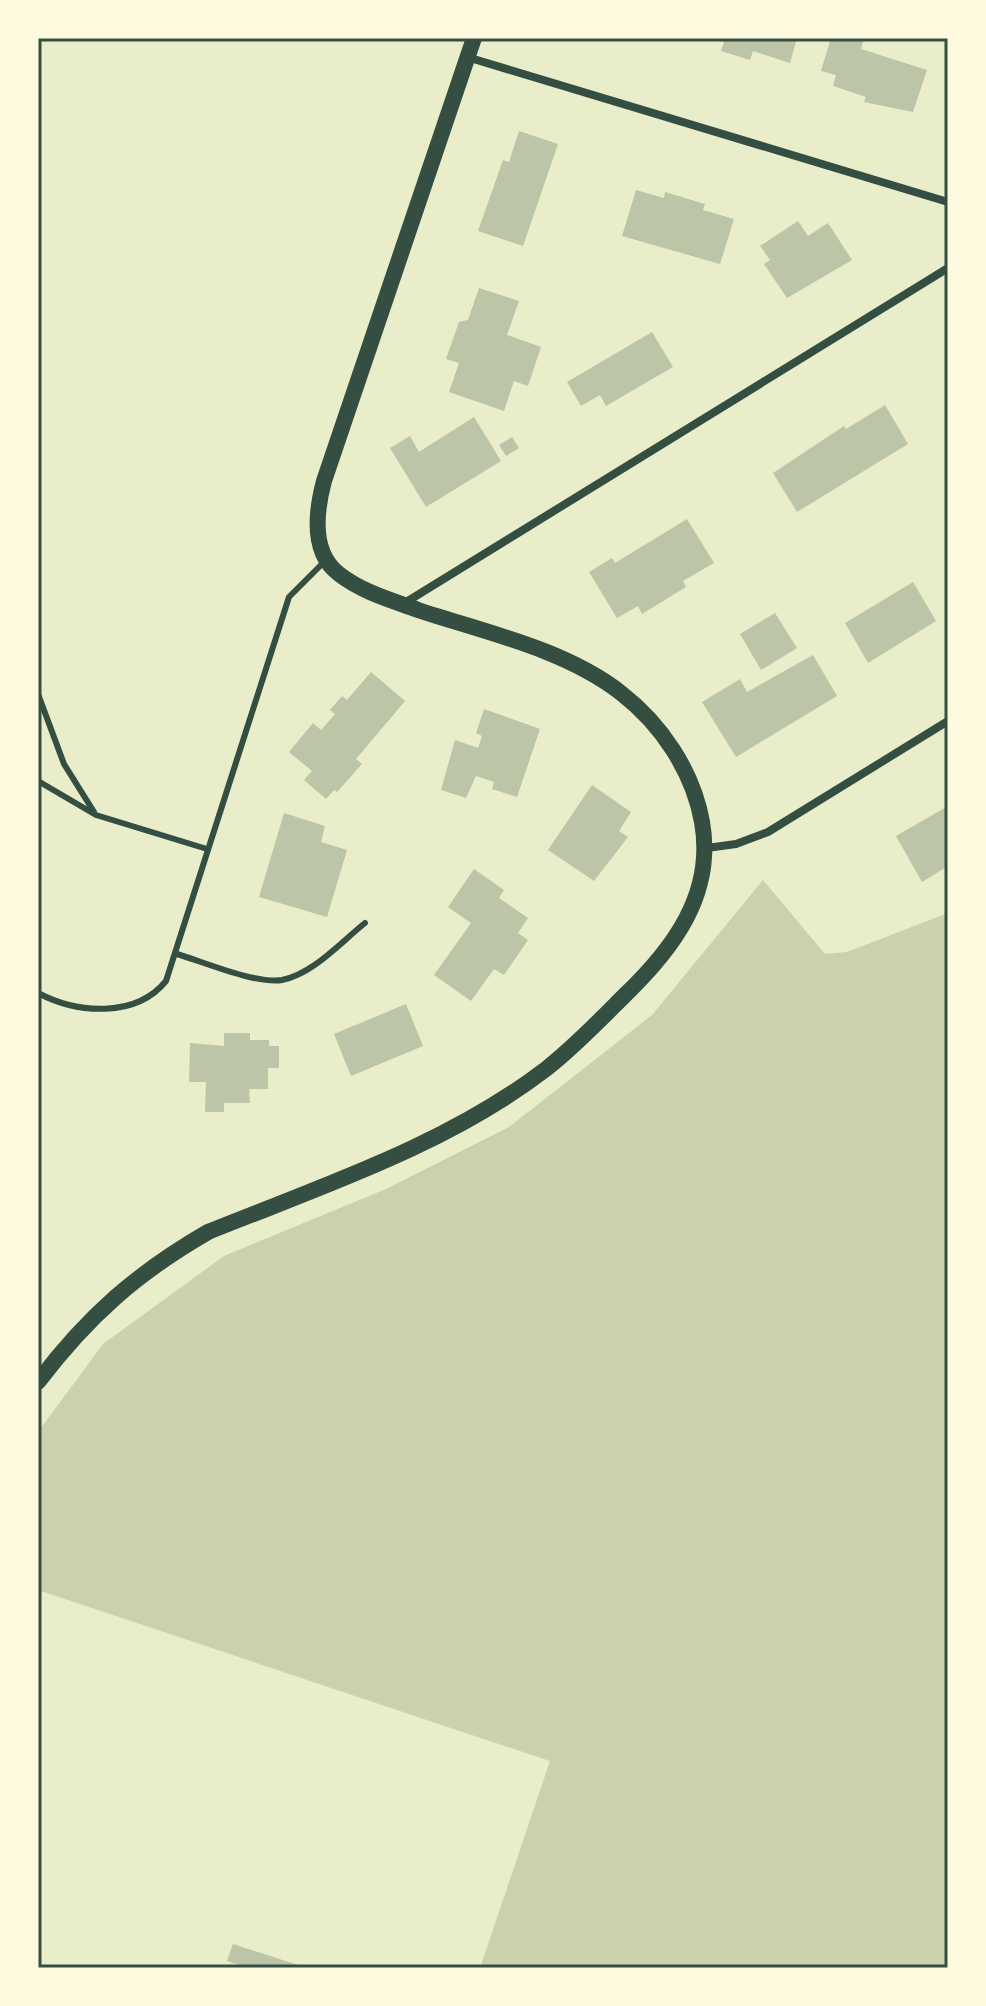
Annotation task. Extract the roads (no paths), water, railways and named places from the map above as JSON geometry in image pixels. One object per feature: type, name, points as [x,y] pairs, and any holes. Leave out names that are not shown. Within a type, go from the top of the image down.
[{"type":"main road","points":[[38,1382],[74,1334],[115,1294],[208,1232],[407,1150],[496,1103],[546,1069],[647,975],[670,946],[700,892],[707,848],[699,807],[687,775],[652,720],[620,692],[540,652],[351,583],[326,560],[317,523],[324,481],[474,38]]},
{"type":"street","points":[[467,57],[948,202]]},
{"type":"street","points":[[402,604],[948,268]]},
{"type":"street","points":[[707,848],[736,844],[768,832],[948,721]]},
{"type":"lane","points":[[38,993],[79,1008],[132,1005],[154,996],[166,981],[289,597],[326,560]]},
{"type":"lane","points":[[38,694],[64,764],[96,815]]},
{"type":"lane","points":[[38,781],[96,815],[207,849]]},
{"type":"lane","points":[[177,954],[257,977],[282,980],[308,969],[365,923]]}]
